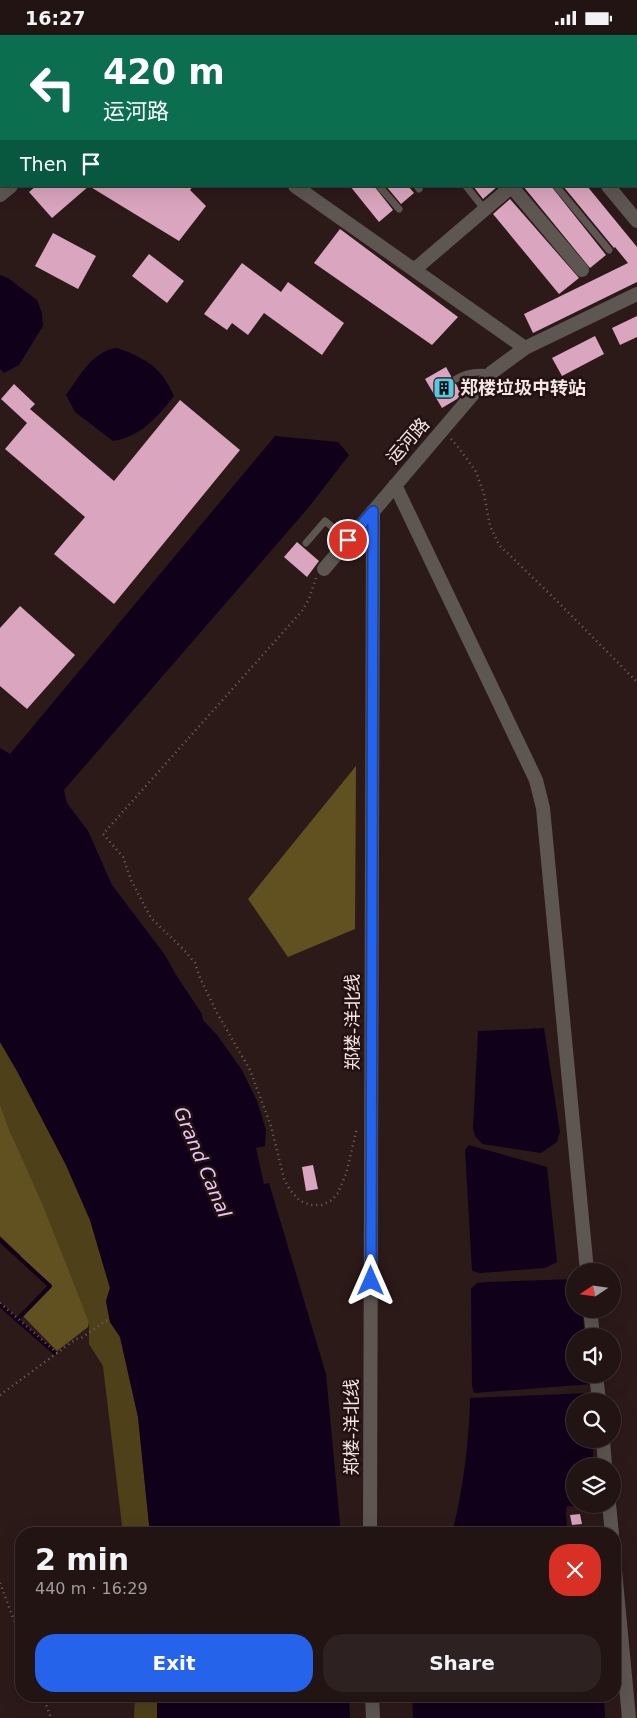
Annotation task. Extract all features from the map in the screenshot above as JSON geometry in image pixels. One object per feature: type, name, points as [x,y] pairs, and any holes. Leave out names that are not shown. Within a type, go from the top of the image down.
[{"type":"street","points":[[0,195],[10,187]]},
{"type":"street","points":[[296,187],[525,348]]},
{"type":"street","points":[[414,270],[511,187]]},
{"type":"street","points":[[513,187],[582,270]]},
{"type":"street","points":[[609,187],[637,221]]},
{"type":"street","name":"运河路","points":[[324,569],[491,373],[525,348],[637,294]]},
{"type":"street","points":[[395,485],[536,781],[541,799],[586,1263]]},
{"type":"street","name":"郑楼-洋北线","points":[[370,1527],[373,511]]},
{"type":"street","points":[[610,1513],[611,1527]]},
{"type":"street","points":[[621,1639],[628,1718]]},
{"type":"street","points":[[372,1702],[373,1718]]},
{"type":"lane","points":[[380,187],[399,209]]},
{"type":"lane","points":[[467,187],[485,210]]},
{"type":"lane","points":[[557,187],[609,250]]},
{"type":"lane","points":[[456,379],[473,372],[491,373]]},
{"type":"lane","points":[[306,543],[325,521],[348,540]]},
{"type":"path","points":[[442,429],[460,448],[476,472],[484,494],[490,526],[499,545],[637,682]]},
{"type":"path","points":[[324,569],[314,581],[309,599],[302,611],[103,834],[123,857],[131,880],[151,918],[195,963],[216,1011],[250,1069],[271,1126],[284,1179],[290,1190],[300,1201],[312,1205],[322,1205],[332,1200],[338,1193],[346,1174],[358,1125]]},
{"type":"path","points":[[0,1303],[57,1353]]},
{"type":"path","points":[[0,1395],[76,1339],[81,1339],[107,1320]]},
{"type":"path","points":[[0,1583],[15,1623]]},
{"type":"path","points":[[45,1702],[51,1718]]},
{"type":"shaded area","points":[[356,766],[355,929],[288,957],[248,899]]},
{"type":"shaded area","points":[[0,1042],[66,1165],[90,1220],[110,1288],[106,1301],[110,1322],[120,1337],[138,1417],[149,1527],[122,1527],[103,1366],[89,1344],[89,1322],[0,1104]]},
{"type":"shaded area","points":[[0,1104],[89,1322],[88,1327],[57,1351],[22,1315],[50,1287],[25,1264],[20,1255],[0,1236]]},
{"type":"shaded area","points":[[135,1702],[157,1702],[157,1718],[134,1718]]},
{"type":"water","points":[[0,275],[8,278],[37,300],[42,313],[43,326],[19,365],[4,373],[0,369]]},
{"type":"water","points":[[117,348],[152,365],[164,378],[174,396],[148,425],[132,435],[113,441],[75,412],[66,395],[94,359],[108,350]]},
{"type":"water","name":"Grand Canal","points":[[275,436],[338,442],[349,455],[309,507],[64,790],[67,803],[88,831],[112,885],[165,955],[202,1014],[203,1020],[217,1035],[242,1070],[257,1101],[266,1130],[265,1146],[256,1148],[264,1184],[269,1183],[326,1374],[340,1527],[149,1527],[138,1417],[120,1337],[110,1322],[106,1301],[110,1288],[90,1220],[66,1165],[0,1042],[0,748],[10,754]]},
{"type":"water","points":[[544,1028],[560,1132],[557,1142],[541,1153],[482,1144],[475,1136],[473,1128],[478,1031]]},
{"type":"water","points":[[469,1145],[547,1167],[557,1262],[545,1268],[480,1273],[472,1271],[465,1150]]},
{"type":"water","points":[[566,1279],[566,1318],[583,1318],[584,1328],[566,1328],[566,1383],[591,1384],[474,1393],[472,1386],[471,1289],[477,1283]]},
{"type":"water","points":[[566,1394],[566,1448],[593,1448],[593,1458],[566,1458],[567,1527],[453,1527],[465,1466],[470,1398]]},
{"type":"water","points":[[157,1702],[349,1702],[350,1718],[157,1718]]},
{"type":"water","points":[[412,1702],[604,1702],[605,1718],[413,1718]]},
{"type":"building","points":[[35,187],[88,187],[52,218],[29,192]]},
{"type":"building","points":[[91,187],[192,187],[190,190],[206,206],[179,241]]},
{"type":"building","points":[[351,187],[375,187],[393,210],[379,222]]},
{"type":"building","points":[[387,187],[409,187],[414,193],[401,204]]},
{"type":"building","points":[[474,187],[497,187],[483,199]]},
{"type":"building","points":[[524,187],[552,187],[606,255],[590,268]]},
{"type":"building","points":[[564,187],[588,187],[637,247],[637,282],[533,333],[524,314],[628,263]]},
{"type":"building","points":[[510,199],[579,278],[559,294],[493,214]]},
{"type":"building","points":[[340,229],[458,317],[432,345],[314,263]]},
{"type":"building","points":[[53,233],[96,256],[78,289],[35,266]]},
{"type":"building","points":[[149,254],[184,281],[167,303],[132,276]]},
{"type":"building","points":[[242,263],[281,292],[288,282],[344,323],[322,355],[264,313],[248,335],[232,323],[227,330],[204,314]]},
{"type":"building","points":[[637,316],[637,337],[620,345],[612,328]]},
{"type":"building","points":[[595,336],[604,354],[562,376],[552,358]]},
{"type":"building","name":"郑楼垃圾中转站","points":[[446,367],[452,382],[456,384],[461,394],[457,399],[442,408],[425,379]]},
{"type":"building","points":[[14,384],[35,404],[30,409],[114,481],[180,400],[240,450],[114,604],[54,554],[85,517],[5,449],[27,423],[1,399]]},
{"type":"building","points":[[297,542],[319,561],[307,577],[284,557]]},
{"type":"building","points":[[20,606],[75,655],[27,709],[0,686],[0,628]]},
{"type":"building","points":[[313,1165],[318,1189],[306,1191],[302,1167]]},
{"type":"building","points":[[580,1514],[582,1524],[572,1525],[570,1515]]},
{"type":"waterway","points":[[0,1240],[50,1286],[17,1320]]},
{"type":"waterway","points":[[0,1305],[55,1353]]},
{"type":"place","name":"郑楼垃圾中转站","points":[[444,388]]},
{"type":"route","points":[[348,540],[373,511],[371,1281]]}]
